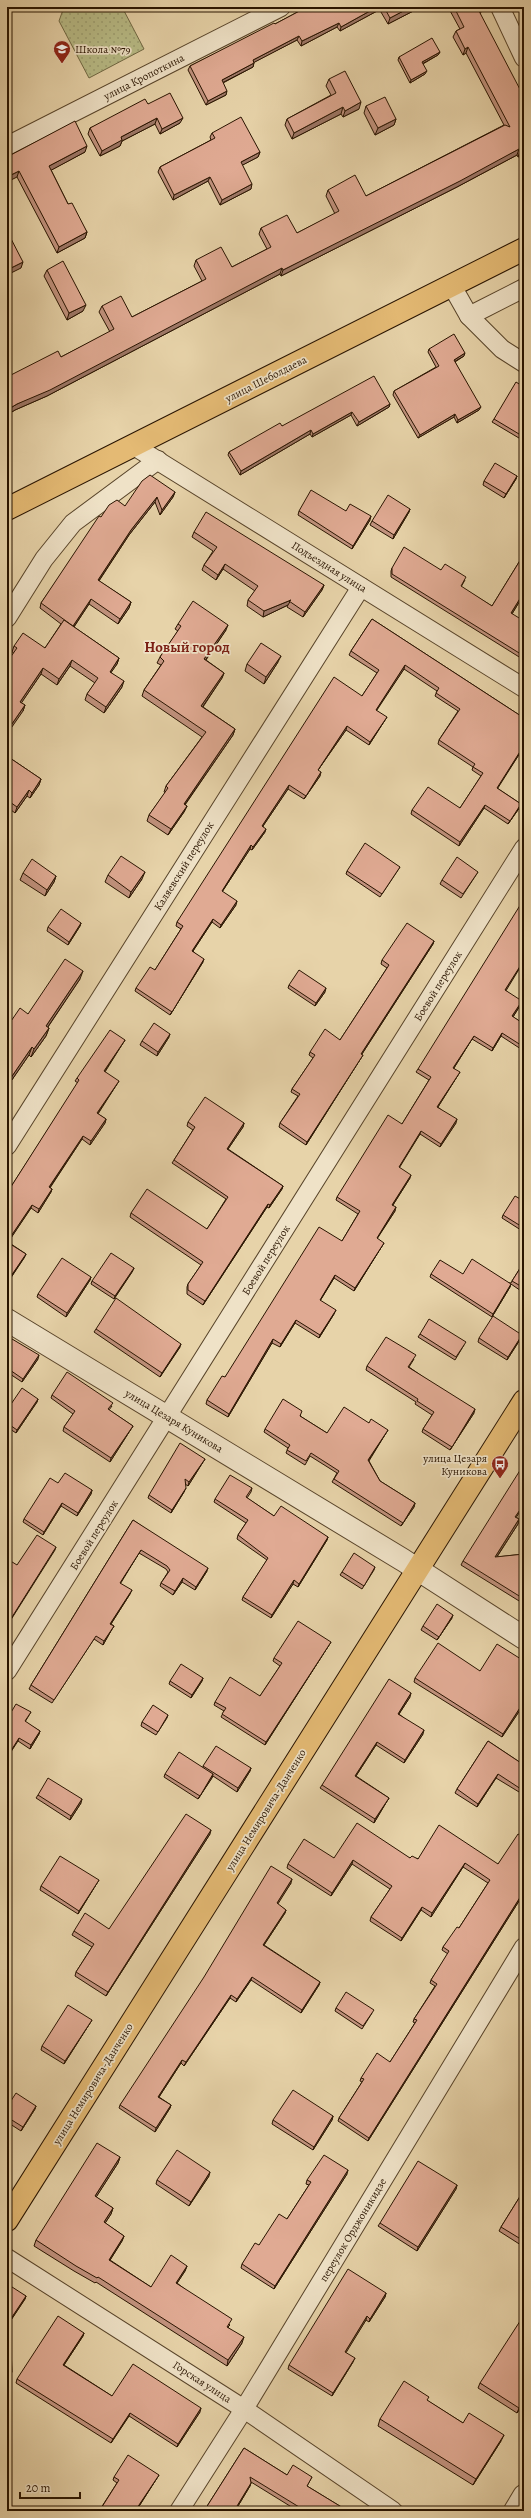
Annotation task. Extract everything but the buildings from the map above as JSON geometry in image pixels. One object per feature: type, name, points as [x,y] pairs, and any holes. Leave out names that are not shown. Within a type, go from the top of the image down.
[{"type":"main road","name":"улица Шеболдаева","points":[[7,509],[524,249]]},
{"type":"main road","name":"улица Немировича-Данченко","points":[[7,2220],[524,1401]]},
{"type":"street","name":"улица Кропоткина","points":[[7,146],[281,7]]},
{"type":"street","points":[[500,7],[524,58]]},
{"type":"street","points":[[452,286],[469,316],[502,349],[524,362]]},
{"type":"street","points":[[469,316],[524,288]]},
{"type":"street","name":"Подъездная улица","points":[[134,446],[524,688]]},
{"type":"street","points":[[7,618],[44,559],[73,523],[158,460]]},
{"type":"street","name":"Каляевский переулок","points":[[7,1146],[361,587]]},
{"type":"street","name":"Боевой переулок","points":[[7,1672],[524,848]]},
{"type":"street","name":"улица Цезаря Куникова","points":[[7,1320],[418,1569],[524,1638]]},
{"type":"street","name":"переулок Орджоникидзе","points":[[179,2511],[244,2409],[524,1947]]},
{"type":"street","name":"Горская улица","points":[[7,2258],[244,2409],[393,2511]]},
{"type":"street","points":[[515,2511],[524,2496]]},
{"type":"green space","points":[[64,7],[122,7],[144,49],[89,78],[59,21]]},
{"type":"place","name":"Школа №79","points":[[62,64]]},
{"type":"place","name":"улица Цезаря Куникова","points":[[500,1479]]},
{"type":"district","name":"Новый город","points":[[187,647]]}]
